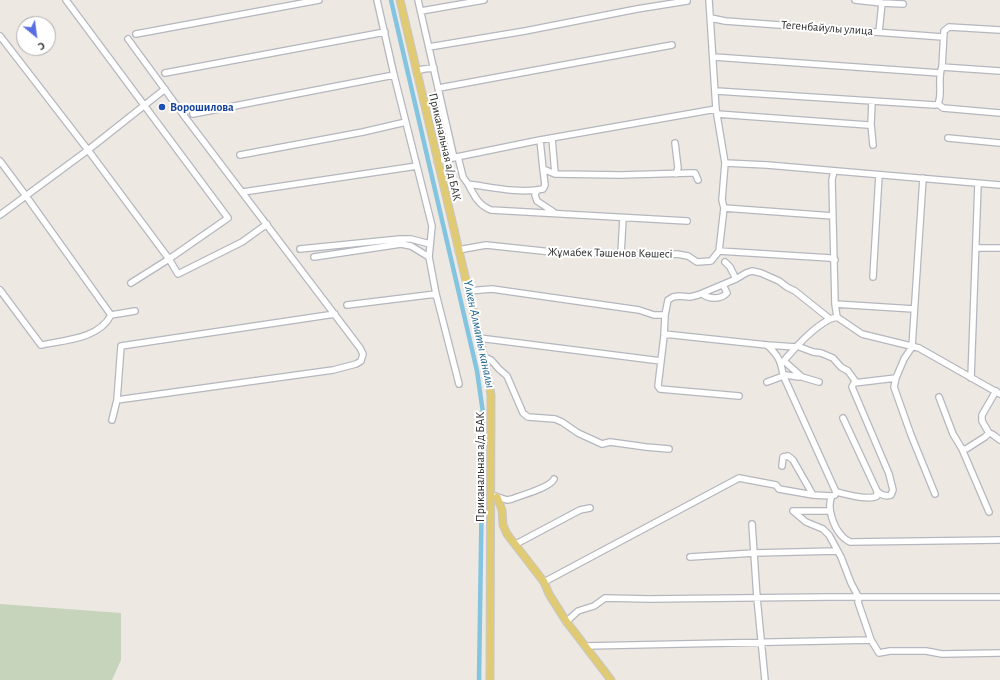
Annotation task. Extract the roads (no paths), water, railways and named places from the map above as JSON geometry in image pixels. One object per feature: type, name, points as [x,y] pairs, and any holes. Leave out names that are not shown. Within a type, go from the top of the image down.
[{"type":"main road","name":"Приканальная а/д БАК","points":[[400,0],[484,357],[491,395],[494,496],[490,680]]},
{"type":"main road","points":[[494,496],[502,510],[503,525],[507,534],[544,582],[549,594],[566,622],[611,680]]},
{"type":"street","points":[[66,0],[228,218],[169,259],[131,283]]},
{"type":"street","points":[[136,34],[319,0]]},
{"type":"street","points":[[377,0],[394,75],[432,226],[429,257],[436,294],[459,384]]},
{"type":"street","points":[[418,0],[456,157],[463,177],[477,201],[483,207],[491,210],[687,221]]},
{"type":"street","points":[[421,11],[484,0]]},
{"type":"street","points":[[709,0],[717,112],[725,163],[722,200],[724,208],[719,251],[830,258],[834,260]]},
{"type":"street","points":[[855,0],[903,4]]},
{"type":"street","points":[[429,47],[526,31],[637,9],[687,1]]},
{"type":"street","points":[[879,32],[882,3]]},
{"type":"street","name":"Тегенбайулы улица","points":[[711,18],[724,21],[943,37]]},
{"type":"street","points":[[938,104],[940,100],[944,31],[949,27],[1000,30]]},
{"type":"street","points":[[165,73],[385,32]]},
{"type":"street","points":[[0,36],[88,150],[169,259],[178,274],[242,242],[267,224]]},
{"type":"street","points":[[117,400],[332,370],[362,361],[363,354],[335,314],[128,39]]},
{"type":"street","points":[[439,88],[672,45]]},
{"type":"street","points":[[714,57],[941,70],[1000,71]]},
{"type":"street","points":[[416,70],[434,68]]},
{"type":"street","points":[[193,114],[394,75]]},
{"type":"street","points":[[0,216],[88,150],[165,89]]},
{"type":"street","points":[[716,91],[872,102],[938,104],[943,108],[1000,113]]},
{"type":"street","points":[[872,102],[871,124],[873,145]]},
{"type":"street","points":[[438,161],[540,140],[717,112],[871,124]]},
{"type":"street","points":[[240,155],[406,122]]},
{"type":"street","points":[[552,138],[555,174]]},
{"type":"street","points":[[948,138],[1000,143]]},
{"type":"street","points":[[468,184],[511,189],[543,189],[545,185],[540,140]]},
{"type":"street","points":[[675,143],[678,168],[676,174]]},
{"type":"street","points":[[0,161],[111,315]]},
{"type":"street","points":[[725,163],[767,165],[1000,185]]},
{"type":"street","points":[[243,192],[417,166]]},
{"type":"street","points":[[543,169],[555,174],[695,174],[698,180]]},
{"type":"street","points":[[834,171],[832,180],[835,304],[834,318]]},
{"type":"street","points":[[872,277],[879,175]]},
{"type":"street","points":[[923,178],[920,243],[912,347],[904,359],[894,387],[935,494]]},
{"type":"street","points":[[971,378],[978,184]]},
{"type":"street","points":[[537,190],[535,195],[537,201],[556,213]]},
{"type":"street","points":[[724,208],[833,216]]},
{"type":"street","points":[[621,254],[623,218]]},
{"type":"street","points":[[300,249],[400,239],[411,239],[430,244]]},
{"type":"street","points":[[314,256],[401,244],[411,246],[429,257]]},
{"type":"street","name":"Жұмабек Тәшенов Көшесі","points":[[458,250],[486,245],[552,252],[658,255],[677,254],[688,256],[697,262],[711,261],[719,251]]},
{"type":"street","points":[[976,248],[1000,248]]},
{"type":"street","points":[[725,262],[730,267],[736,278]]},
{"type":"street","points":[[739,396],[660,389],[658,386],[665,315],[668,300],[673,297],[690,297],[702,294],[752,271],[761,273],[779,281],[834,318],[862,334],[919,348],[998,392],[982,415],[982,421],[1000,440]]},
{"type":"street","points":[[702,294],[710,297],[722,297],[727,293],[723,285]]},
{"type":"street","points":[[468,291],[473,289],[492,289],[639,310],[654,315],[665,315]]},
{"type":"street","points":[[0,290],[41,345],[77,338],[92,333],[107,322],[111,315]]},
{"type":"street","points":[[347,305],[436,294]]},
{"type":"street","points":[[835,304],[914,309]]},
{"type":"street","points":[[111,315],[135,311]]},
{"type":"street","points":[[112,420],[117,400],[121,346],[335,314]]},
{"type":"street","points":[[834,318],[814,331],[783,362],[783,376],[836,492]]},
{"type":"street","points":[[664,334],[797,347],[812,352],[821,353],[833,358],[841,367],[848,371],[856,382]]},
{"type":"street","points":[[479,338],[661,361]]},
{"type":"street","points":[[767,345],[774,351],[781,361],[802,377]]},
{"type":"street","points":[[484,357],[491,360],[507,376],[523,413],[528,416],[555,419],[578,433],[602,444],[610,442],[669,449]]},
{"type":"street","points":[[767,382],[786,375],[802,377],[819,382]]},
{"type":"street","points":[[843,418],[877,490],[881,495],[891,495],[893,490],[889,474],[852,387],[856,382],[896,378]]},
{"type":"street","points":[[939,397],[953,434],[962,449],[989,512]]},
{"type":"street","points":[[962,449],[966,449],[985,437],[994,435]]},
{"type":"street","points":[[782,466],[784,458],[788,456],[793,460],[812,495]]},
{"type":"street","points":[[544,582],[739,478],[776,485],[779,489],[812,495],[832,496]]},
{"type":"street","points":[[494,496],[507,500],[512,499],[525,493],[541,489],[552,483],[554,479]]},
{"type":"street","points":[[836,492],[865,498],[873,498],[876,496],[877,490]]},
{"type":"street","points":[[836,492],[829,502],[829,511],[842,537],[850,542],[1000,540]]},
{"type":"street","points":[[516,544],[580,510],[590,508]]},
{"type":"street","points":[[829,511],[793,511],[806,522],[823,529],[828,535],[859,598],[858,602],[871,640],[879,653],[890,651],[926,651],[942,654],[1000,653]]},
{"type":"street","points":[[752,524],[765,680]]},
{"type":"street","points":[[690,557],[754,553],[837,551]]},
{"type":"street","points":[[566,622],[578,611],[594,606],[605,598],[1000,597]]},
{"type":"street","points":[[585,646],[762,641],[871,640]]},
{"type":"waterway","name":"Үлкен Алматы каналы","points":[[391,0],[477,371],[483,413],[479,680]]},
{"type":"place","name":"Ворошилова","points":[[162,107]]}]
